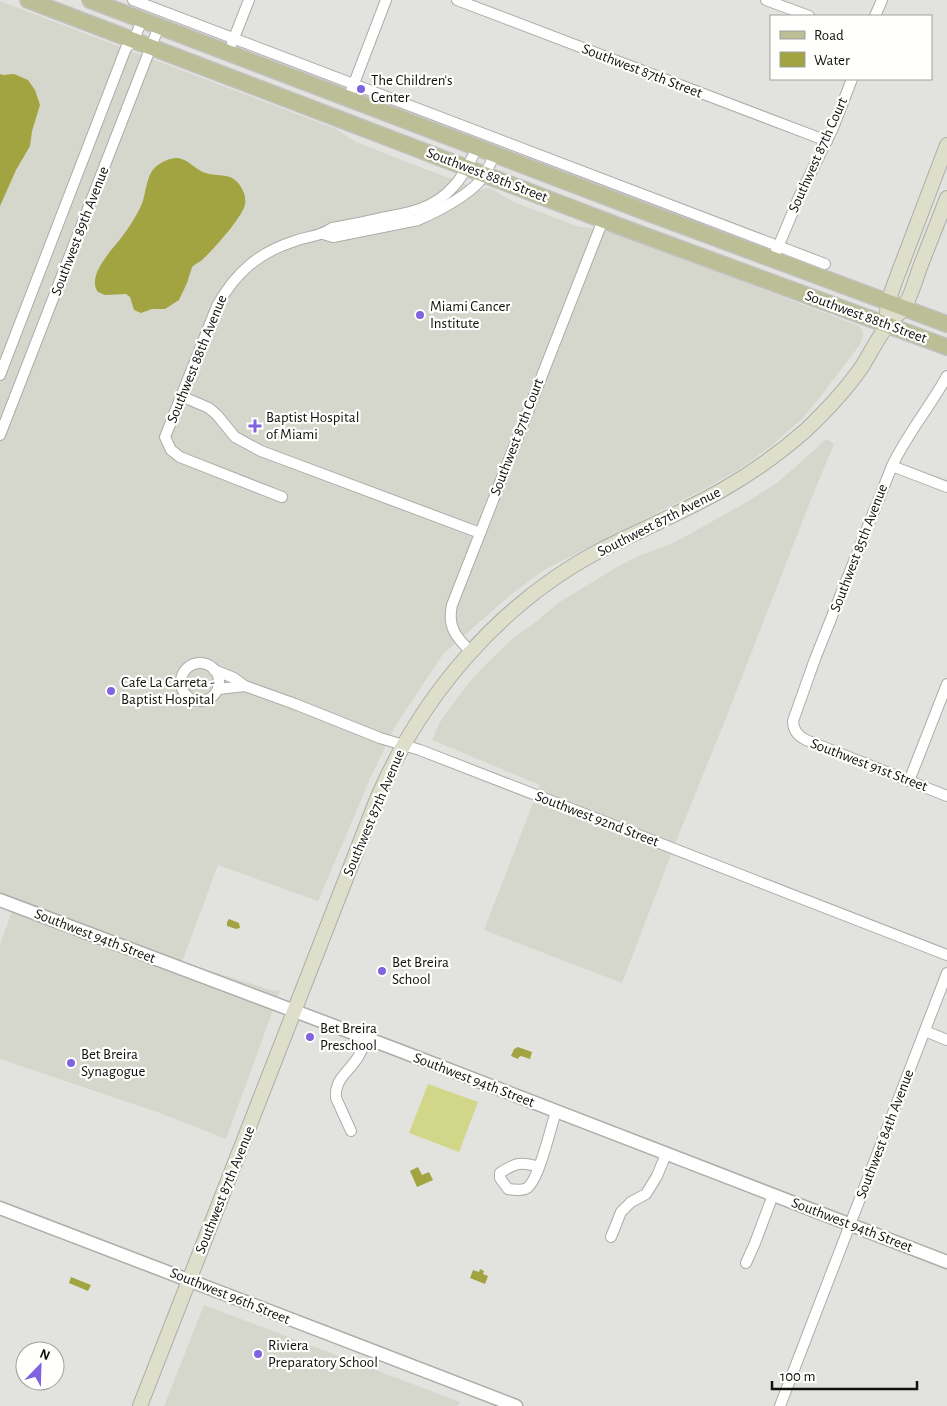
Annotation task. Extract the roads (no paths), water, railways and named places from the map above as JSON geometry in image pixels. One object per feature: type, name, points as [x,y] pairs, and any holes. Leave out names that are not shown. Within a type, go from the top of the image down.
[{"type":"main road","name":"Southwest 88th Street","points":[[28,0],[603,220],[947,347]]},
{"type":"main road","name":"Southwest 88th Street","points":[[90,0],[477,148],[776,253],[888,302],[947,324]]},
{"type":"main road","points":[[340,119],[348,99]]},
{"type":"main road","name":"Southwest 87th Avenue","points":[[887,325],[888,302],[947,145]]},
{"type":"main road","name":"Southwest 87th Avenue","points":[[140,1406],[368,819],[403,745],[436,695],[471,652],[512,613],[563,574],[600,551],[722,490],[789,444],[819,417],[841,394],[861,367],[887,325],[905,308],[947,198]]},
{"type":"street","name":"Southwest 88th Street","points":[[133,0],[354,84],[776,253],[825,264]]},
{"type":"street","points":[[228,53],[249,0]]},
{"type":"street","points":[[348,99],[386,0]]},
{"type":"street","name":"Southwest 87th Street","points":[[457,0],[827,141]]},
{"type":"street","points":[[766,0],[806,15]]},
{"type":"street","points":[[875,15],[882,0]]},
{"type":"street","name":"Southwest 89th Avenue","points":[[0,375],[126,48],[134,40],[142,20]]},
{"type":"street","name":"Southwest 89th Avenue","points":[[0,435],[159,26]]},
{"type":"street","name":"Southwest 87th Court","points":[[776,253],[803,188],[827,141],[852,80]]},
{"type":"street","name":"Southwest 88th Avenue","points":[[282,497],[174,454],[165,437],[217,306],[226,290],[239,274],[249,265],[276,248],[297,240],[323,234],[332,228],[408,213],[428,206],[447,194],[459,180],[477,148]]},
{"type":"street","name":"Southwest 88th Avenue","points":[[323,234],[333,237],[418,220],[435,212],[474,186],[485,174],[495,154]]},
{"type":"street","name":"Southwest 87th Court","points":[[471,652],[455,635],[451,624],[452,605],[603,220]]},
{"type":"street","name":"Southwest 85th Avenue","points":[[794,730],[794,717],[892,466],[904,443],[947,376]]},
{"type":"street","points":[[181,396],[208,408],[217,415],[235,437],[261,451],[480,533]]},
{"type":"street","points":[[892,466],[947,487]]},
{"type":"street","points":[[203,664],[214,670],[218,676],[218,688],[215,694],[210,698],[199,701],[188,697],[181,687],[182,675],[185,670],[190,666],[203,664]]},
{"type":"street","name":"Southwest 92nd Street","points":[[214,670],[234,678],[245,686],[380,738],[420,750],[947,955]]},
{"type":"street","points":[[910,781],[947,684]]},
{"type":"street","name":"Southwest 92nd Street","points":[[218,688],[245,686]]},
{"type":"street","name":"Southwest 91st Street","points":[[794,730],[806,740],[947,796]]},
{"type":"street","name":"Southwest 94th Street","points":[[0,900],[366,1038],[947,1262]]},
{"type":"street","name":"Southwest 84th Avenue","points":[[780,1406],[947,973]]},
{"type":"street","points":[[925,1031],[947,1040]]},
{"type":"street","points":[[351,1132],[335,1092],[340,1080],[358,1058],[366,1038]]},
{"type":"street","points":[[539,1167],[556,1111]]},
{"type":"street","points":[[611,1237],[620,1212],[630,1202],[646,1194],[658,1176],[666,1154]]},
{"type":"street","points":[[746,1263],[773,1195]]},
{"type":"street","name":"Southwest 96th Street","points":[[0,1208],[516,1406]]},
{"type":"water","points":[[0,74],[14,74],[28,80],[35,90],[40,105],[32,131],[30,146],[16,170],[0,206]]},
{"type":"water","points":[[176,158],[185,160],[206,173],[226,176],[235,180],[244,193],[245,204],[240,216],[221,240],[203,259],[192,267],[179,300],[165,309],[152,309],[141,313],[134,310],[130,297],[126,294],[105,295],[98,292],[95,286],[95,278],[107,256],[138,212],[152,171],[163,162]]},
{"type":"water","points":[[229,919],[239,923],[240,928],[236,929],[227,926]]},
{"type":"water","points":[[518,1047],[532,1052],[530,1059],[521,1056],[518,1059],[511,1056],[514,1049]]},
{"type":"water","points":[[418,1167],[422,1175],[429,1172],[433,1180],[417,1187],[410,1171]]},
{"type":"water","points":[[480,1269],[484,1271],[483,1274],[488,1276],[485,1284],[470,1278],[473,1270],[479,1272]]},
{"type":"water","points":[[71,1277],[91,1285],[88,1291],[69,1283]]},
{"type":"place","name":"The Children's Center","points":[[361,89]]},
{"type":"place","name":"Miami Cancer Institute","points":[[420,315]]},
{"type":"place","name":"Baptist Hospital of Miami","points":[[255,426]]},
{"type":"place","name":"Cafe La Carreta - Baptist Hospital","points":[[111,691]]},
{"type":"place","name":"Bet Breira School","points":[[382,971]]},
{"type":"place","name":"Bet Breira Preschool","points":[[310,1037]]},
{"type":"place","name":"Bet Breira Synagogue","points":[[71,1063]]},
{"type":"place","name":"Riviera Preparatory School","points":[[258,1354]]}]
